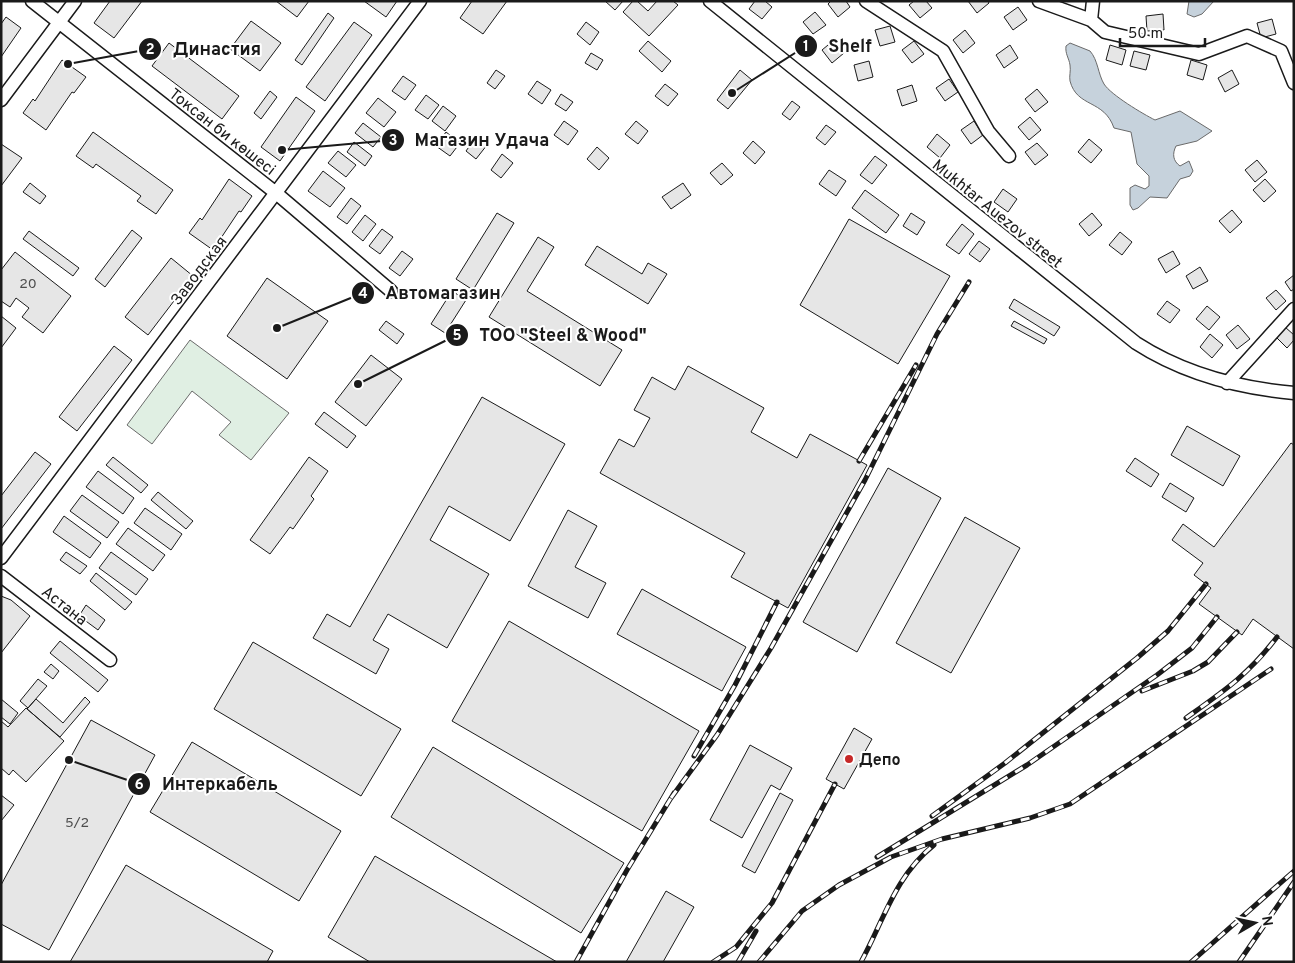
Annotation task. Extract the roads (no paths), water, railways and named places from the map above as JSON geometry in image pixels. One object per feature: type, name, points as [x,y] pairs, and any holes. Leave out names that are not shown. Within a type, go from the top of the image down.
[{"type":"street","name":"Токсан би көшесі","points":[[32,1],[276,193],[391,291]]},
{"type":"street","points":[[1,100],[75,1]]},
{"type":"street","name":"Заводская","points":[[1,558],[420,1]]},
{"type":"street","name":"Mukhtar Auezov street","points":[[710,1],[1116,330],[1162,359],[1227,383],[1294,393]]},
{"type":"street","points":[[866,1],[943,51],[988,131],[1009,156]]},
{"type":"street","points":[[1039,1],[1090,20],[1105,32],[1199,54],[1248,36],[1281,51],[1294,83]]},
{"type":"street","points":[[1090,20],[1093,1]]},
{"type":"street","points":[[1227,383],[1294,309]]},
{"type":"street","name":"Астана","points":[[1,576],[110,660]]},
{"type":"railway","points":[[671,798],[717,735],[771,648],[865,480],[937,334],[969,282]]},
{"type":"railway","points":[[859,461],[916,365]]},
{"type":"railway","points":[[932,816],[1005,763],[1137,658],[1168,631],[1206,584]]},
{"type":"railway","points":[[694,756],[735,685],[777,602]]},
{"type":"railway","points":[[877,857],[1027,765],[1157,675],[1192,648],[1217,617]]},
{"type":"railway","points":[[1142,691],[1193,671],[1208,662],[1237,632]]},
{"type":"railway","points":[[1186,718],[1224,691],[1256,662],[1277,637]]},
{"type":"railway","points":[[759,962],[802,911],[839,885],[891,857],[942,839],[1030,818],[1070,804],[1271,669]]},
{"type":"railway","points":[[713,962],[736,947],[772,903],[835,784]]},
{"type":"railway","points":[[576,962],[627,870],[674,793]]},
{"type":"railway","points":[[861,962],[892,899],[909,870],[934,845]]},
{"type":"railway","points":[[1191,962],[1294,871]]},
{"type":"railway","points":[[1239,962],[1294,882]]},
{"type":"railway","points":[[738,962],[756,931]]},
{"type":"place","name":"Династия","points":[[68,64]]},
{"type":"place","name":"Shelf","points":[[732,93]]},
{"type":"place","name":"Магазин Удача","points":[[282,150]]},
{"type":"place","name":"Автомагазин","points":[[277,328]]},
{"type":"place","name":"TOO \"Steel & Wood\"","points":[[358,384]]},
{"type":"place","name":"Депо","points":[[849,759]]},
{"type":"place","name":"Интеркабель","points":[[69,760]]}]
